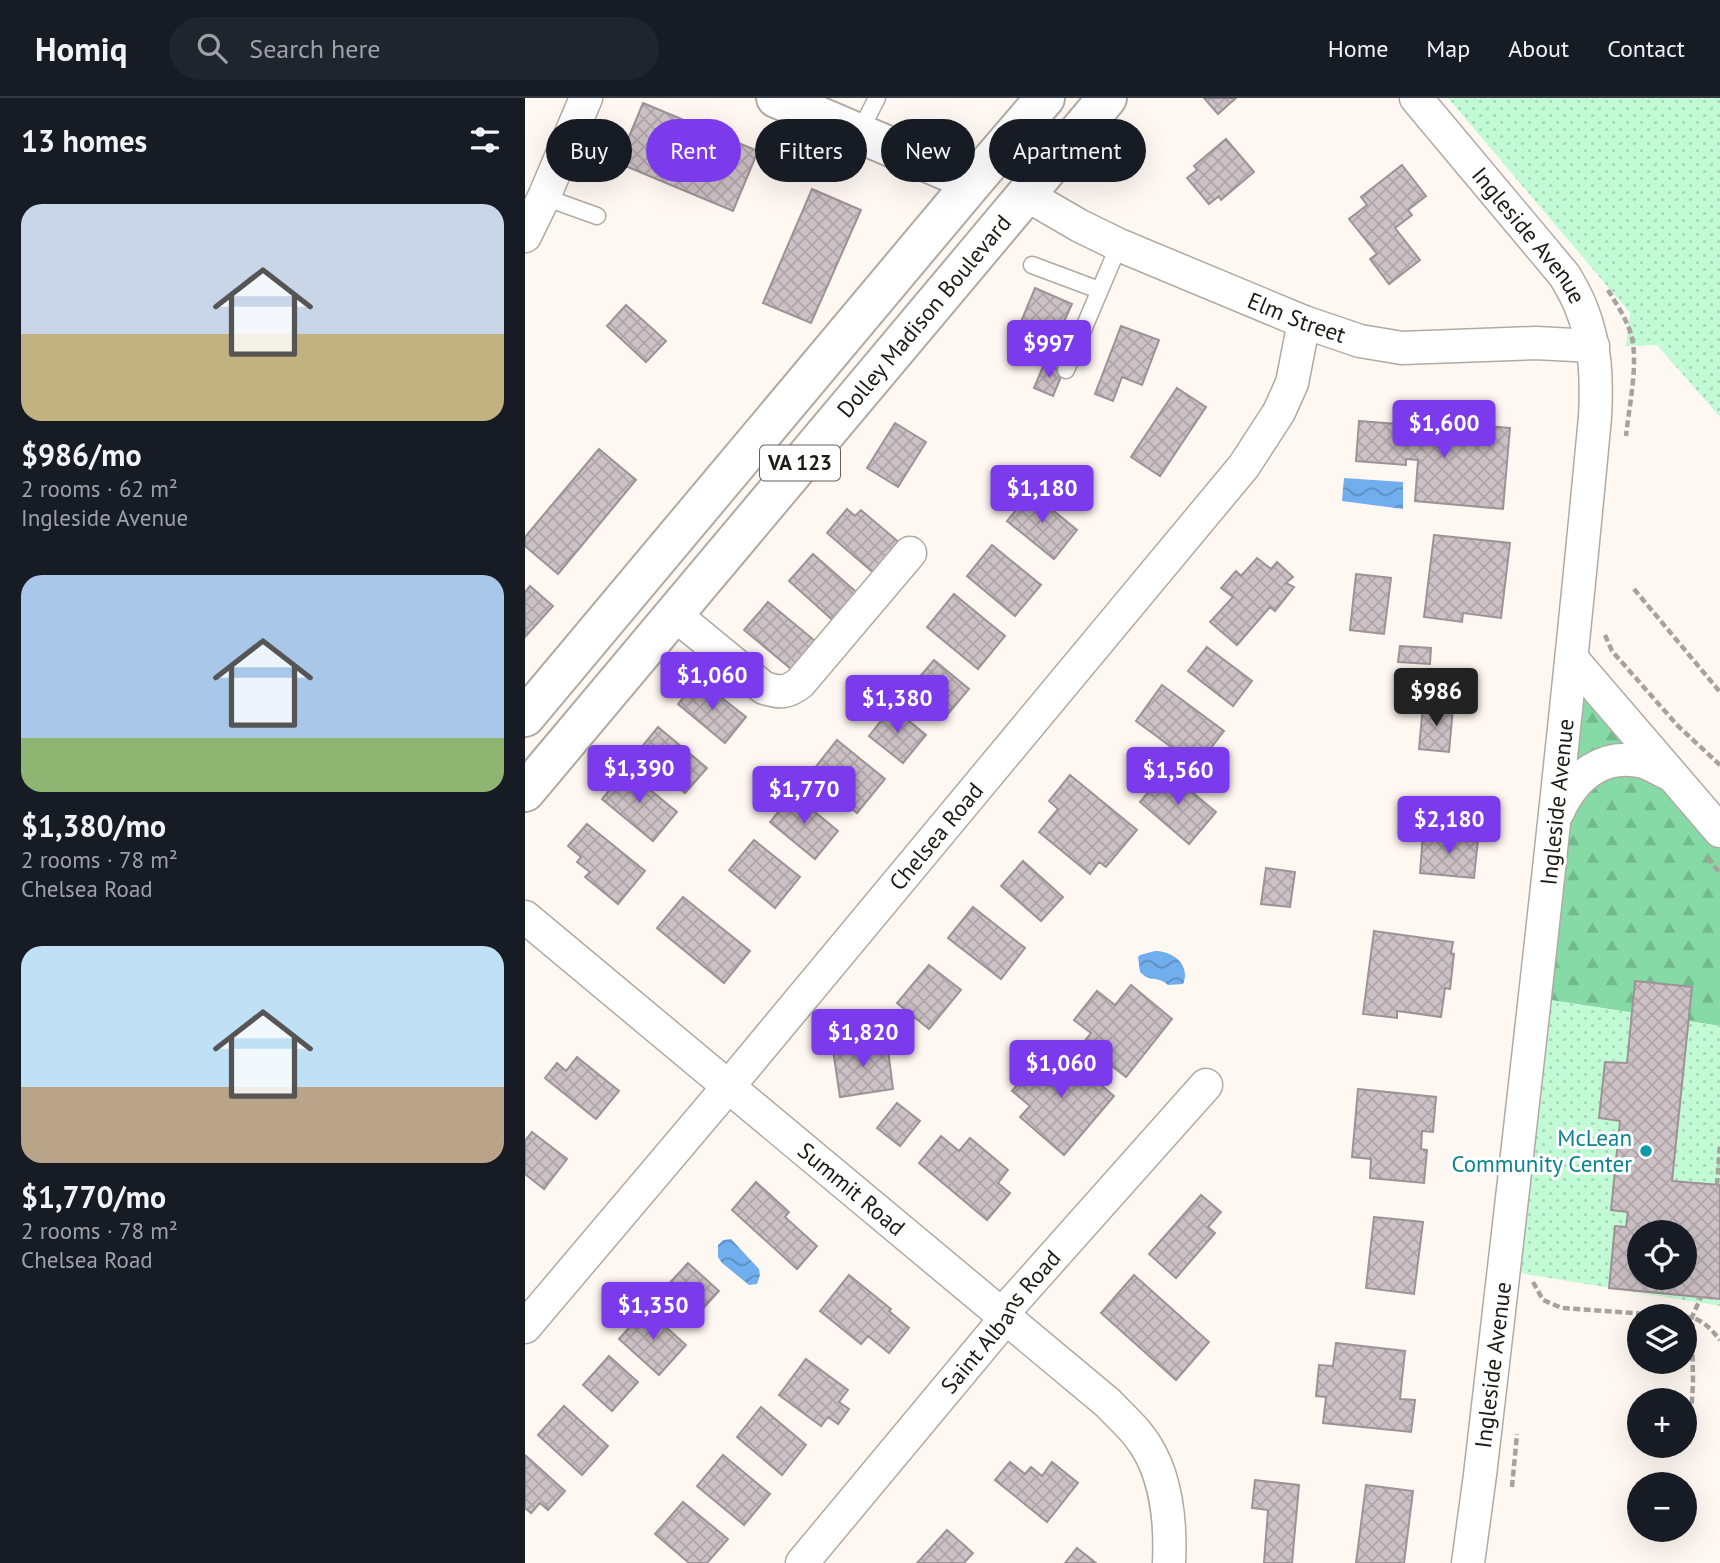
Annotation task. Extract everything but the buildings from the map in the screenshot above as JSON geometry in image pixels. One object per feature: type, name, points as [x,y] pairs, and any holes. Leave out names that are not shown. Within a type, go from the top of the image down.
[{"type":"main road","points":[[776,98],[826,119]]},
{"type":"main road","name":"VA 123","points":[[975,179],[1045,98]]},
{"type":"main road","name":"Dolley Madison Boulevard","points":[[525,792],[1107,98]]},
{"type":"main road","name":"VA 123","points":[[525,717],[972,182]]},
{"type":"street","points":[[525,236],[586,98]]},
{"type":"street","name":"Ingleside Avenue","points":[[1416,98],[1565,276],[1582,309],[1593,345],[1597,382],[1573,660],[1556,817],[1468,1563]]},
{"type":"street","name":"Elm Street","points":[[1025,194],[1119,245],[1304,322],[1360,341],[1402,348],[1593,345]]},
{"type":"street","name":"Chelsea Road","points":[[525,1327],[1244,466],[1279,412],[1292,383],[1304,322]]},
{"type":"street","points":[[674,614],[764,688],[777,692],[791,690],[800,683],[910,553]]},
{"type":"street","points":[[1573,660],[1672,776],[1711,842]]},
{"type":"street","points":[[1556,817],[1565,796],[1578,779],[1592,768],[1608,762],[1629,760],[1646,763],[1672,776]]},
{"type":"street","name":"Summit Road","points":[[525,917],[1108,1403],[1139,1435],[1160,1477],[1167,1513],[1170,1563]]},
{"type":"street","name":"Saint Albans Road","points":[[802,1563],[1005,1319],[1011,1304],[1206,1085]]},
{"type":"lane","points":[[866,119],[877,98]]},
{"type":"lane","points":[[544,197],[597,216]]},
{"type":"lane","points":[[1066,370],[1119,245]]},
{"type":"lane","points":[[1032,265],[1100,290]]},
{"type":"path","points":[[1634,589],[1720,692]]},
{"type":"path","points":[[1612,651],[1678,726],[1720,765]]},
{"type":"path","points":[[1711,842],[1720,873]]},
{"type":"path","points":[[1717,1185],[1720,1144]]},
{"type":"path","points":[[1532,1281],[1543,1300],[1562,1308],[1627,1313]]},
{"type":"path","points":[[1697,1306],[1701,1297]]},
{"type":"path","points":[[1697,1319],[1708,1324],[1720,1340]]},
{"type":"green space","points":[[1448,98],[1720,98],[1720,417],[1657,345],[1626,346],[1630,313]]},
{"type":"green space","points":[[1587,676],[1720,841],[1720,1026],[1550,1000]]},
{"type":"green space","points":[[1550,1000],[1720,1026],[1720,1306],[1520,1273]]},
{"type":"water","points":[[1344,478],[1403,482],[1403,509],[1342,501]]},
{"type":"water","points":[[1155,951],[1168,953],[1179,960],[1185,971],[1183,984],[1168,985],[1140,972],[1138,957]]},
{"type":"water","points":[[731,1239],[759,1269],[757,1284],[749,1285],[718,1257],[718,1245],[723,1240]]},
{"type":"place","name":"McLean Community Center","points":[[1646,1151]]}]
